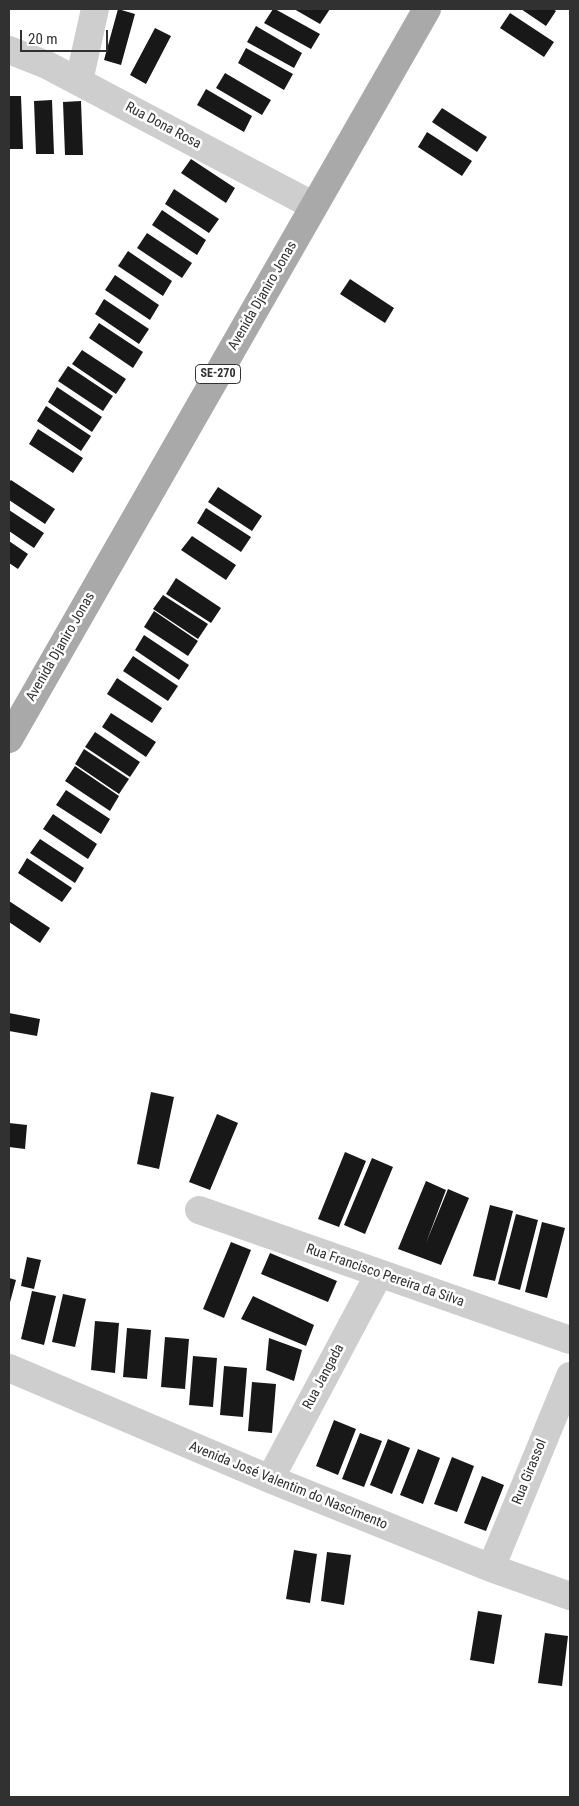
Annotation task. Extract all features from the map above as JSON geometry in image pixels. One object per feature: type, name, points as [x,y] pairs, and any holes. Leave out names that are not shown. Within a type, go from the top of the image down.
[{"type":"main road","name":"Avenida Djaniro Jonas","points":[[9,739],[427,9]]},
{"type":"street","points":[[79,81],[95,9]]},
{"type":"street","name":"Rua Dona Rosa","points":[[9,50],[47,65],[79,81],[314,206]]},
{"type":"street","name":"Rua Francisco Pereira da Silva","points":[[199,1210],[570,1340]]},
{"type":"street","name":"Rua Jangada","points":[[270,1480],[379,1274]]},
{"type":"street","name":"Avenida José Valentim do Nascimento","points":[[9,1368],[270,1480],[491,1568],[570,1596]]},
{"type":"street","name":"Rua Girassol","points":[[491,1568],[570,1376]]},
{"type":"building","points":[[118,9],[135,14],[121,65],[104,60]]},
{"type":"building","points":[[273,9],[320,34],[311,49],[264,23]]},
{"type":"building","points":[[294,9],[330,9],[320,24]]},
{"type":"building","points":[[521,9],[553,9],[556,11],[546,26]]},
{"type":"building","points":[[510,13],[554,42],[544,57],[500,28]]},
{"type":"building","points":[[256,26],[302,53],[294,68],[247,42]]},
{"type":"building","points":[[155,28],[171,36],[146,84],[130,75]]},
{"type":"building","points":[[246,48],[293,74],[284,90],[238,63]]},
{"type":"building","points":[[225,73],[271,100],[262,115],[216,88]]},
{"type":"building","points":[[206,89],[252,116],[244,132],[197,105]]},
{"type":"building","points":[[9,96],[21,96],[23,149],[9,149]]},
{"type":"building","points":[[52,100],[54,154],[36,154],[34,101]]},
{"type":"building","points":[[81,101],[83,155],[65,155],[63,102]]},
{"type":"building","points":[[442,108],[487,137],[477,152],[432,122]]},
{"type":"building","points":[[427,132],[472,161],[462,176],[418,147]]},
{"type":"building","points":[[191,159],[235,188],[226,203],[181,173]]},
{"type":"building","points":[[174,189],[219,219],[209,233],[165,204]]},
{"type":"building","points":[[162,210],[206,240],[197,255],[152,225]]},
{"type":"building","points":[[147,233],[192,263],[182,278],[137,248]]},
{"type":"building","points":[[128,251],[172,281],[163,296],[118,266]]},
{"type":"building","points":[[115,275],[159,305],[150,320],[105,290]]},
{"type":"building","points":[[350,279],[394,308],[385,323],[340,294]]},
{"type":"building","points":[[104,299],[149,329],[139,344],[95,314]]},
{"type":"building","points":[[99,323],[143,352],[133,368],[89,338]]},
{"type":"building","points":[[82,350],[126,379],[116,394],[72,364]]},
{"type":"building","points":[[68,366],[113,396],[103,411],[58,381]]},
{"type":"building","points":[[57,387],[102,417],[92,432],[48,402]]},
{"type":"building","points":[[46,406],[91,436],[81,451],[37,421]]},
{"type":"building","points":[[38,429],[83,458],[73,473],[29,444]]},
{"type":"building","points":[[11,480],[55,509],[45,524],[9,500],[9,482]]},
{"type":"building","points":[[218,487],[262,516],[252,531],[208,502]]},
{"type":"building","points":[[206,508],[251,537],[241,552],[197,523]]},
{"type":"building","points":[[9,510],[44,533],[34,548],[9,531]]},
{"type":"building","points":[[192,536],[236,565],[226,580],[181,550]]},
{"type":"building","points":[[9,541],[28,554],[18,569],[9,563]]},
{"type":"building","points":[[176,578],[221,608],[211,623],[166,594]]},
{"type":"building","points":[[163,595],[208,624],[198,639],[153,609]]},
{"type":"building","points":[[154,611],[198,641],[188,656],[144,627]]},
{"type":"building","points":[[144,635],[189,665],[179,680],[135,650]]},
{"type":"building","points":[[133,656],[178,686],[168,701],[123,671]]},
{"type":"building","points":[[117,678],[162,708],[152,723],[107,694]]},
{"type":"building","points":[[111,713],[156,742],[146,757],[102,727]]},
{"type":"building","points":[[95,732],[140,762],[130,777],[85,747]]},
{"type":"building","points":[[84,749],[129,779],[119,794],[75,764]]},
{"type":"building","points":[[75,766],[119,796],[110,811],[65,781]]},
{"type":"building","points":[[66,790],[110,819],[101,834],[56,805]]},
{"type":"building","points":[[53,814],[97,844],[88,859],[43,829]]},
{"type":"building","points":[[40,839],[84,868],[75,883],[30,853]]},
{"type":"building","points":[[27,858],[72,888],[62,902],[18,873]]},
{"type":"building","points":[[9,901],[50,928],[40,943],[9,922]]},
{"type":"building","points":[[9,1013],[40,1019],[37,1036],[9,1031]]},
{"type":"building","points":[[151,1092],[174,1097],[159,1169],[137,1164]]},
{"type":"building","points":[[217,1114],[238,1123],[210,1190],[189,1182]]},
{"type":"building","points":[[9,1123],[27,1125],[25,1149],[9,1147]]},
{"type":"building","points":[[345,1152],[366,1161],[339,1227],[318,1219]]},
{"type":"building","points":[[372,1158],[393,1167],[365,1234],[344,1225]]},
{"type":"building","points":[[426,1181],[446,1190],[426,1243],[448,1189],[469,1198],[441,1265],[398,1249]]},
{"type":"building","points":[[490,1205],[513,1211],[495,1281],[473,1276]]},
{"type":"building","points":[[516,1214],[538,1220],[520,1290],[498,1284]]},
{"type":"building","points":[[542,1222],[565,1228],[547,1298],[525,1292]]},
{"type":"building","points":[[231,1242],[251,1250],[224,1318],[203,1309]]},
{"type":"building","points":[[270,1253],[337,1281],[328,1302],[261,1274]]},
{"type":"building","points":[[27,1257],[41,1260],[34,1289],[21,1286]]},
{"type":"building","points":[[9,1278],[16,1280],[9,1306]]},
{"type":"building","points":[[32,1291],[56,1296],[44,1345],[21,1339]]},
{"type":"building","points":[[63,1294],[86,1299],[75,1347],[52,1342]]},
{"type":"building","points":[[253,1296],[314,1325],[306,1346],[241,1319]]},
{"type":"building","points":[[95,1321],[119,1323],[115,1373],[91,1370]]},
{"type":"building","points":[[127,1328],[151,1330],[147,1379],[123,1377]]},
{"type":"building","points":[[165,1337],[189,1339],[185,1389],[161,1387]]},
{"type":"building","points":[[269,1338],[302,1350],[294,1381],[266,1370]]},
{"type":"building","points":[[193,1356],[217,1358],[213,1407],[189,1405]]},
{"type":"building","points":[[224,1366],[247,1368],[243,1417],[220,1415]]},
{"type":"building","points":[[252,1382],[276,1384],[272,1433],[248,1431]]},
{"type":"building","points":[[334,1420],[356,1429],[338,1475],[316,1466]]},
{"type":"building","points":[[360,1433],[382,1441],[364,1487],[342,1479]]},
{"type":"building","points":[[388,1439],[410,1448],[392,1494],[370,1485]]},
{"type":"building","points":[[418,1449],[440,1458],[423,1504],[400,1495]]},
{"type":"building","points":[[452,1457],[474,1466],[457,1512],[434,1504]]},
{"type":"building","points":[[482,1476],[504,1485],[486,1531],[464,1523]]},
{"type":"building","points":[[294,1550],[317,1554],[310,1603],[286,1599]]},
{"type":"building","points":[[327,1552],[351,1555],[344,1605],[321,1601]]},
{"type":"building","points":[[478,1611],[502,1615],[494,1664],[470,1660]]},
{"type":"building","points":[[545,1633],[568,1636],[562,1686],[538,1683]]}]
